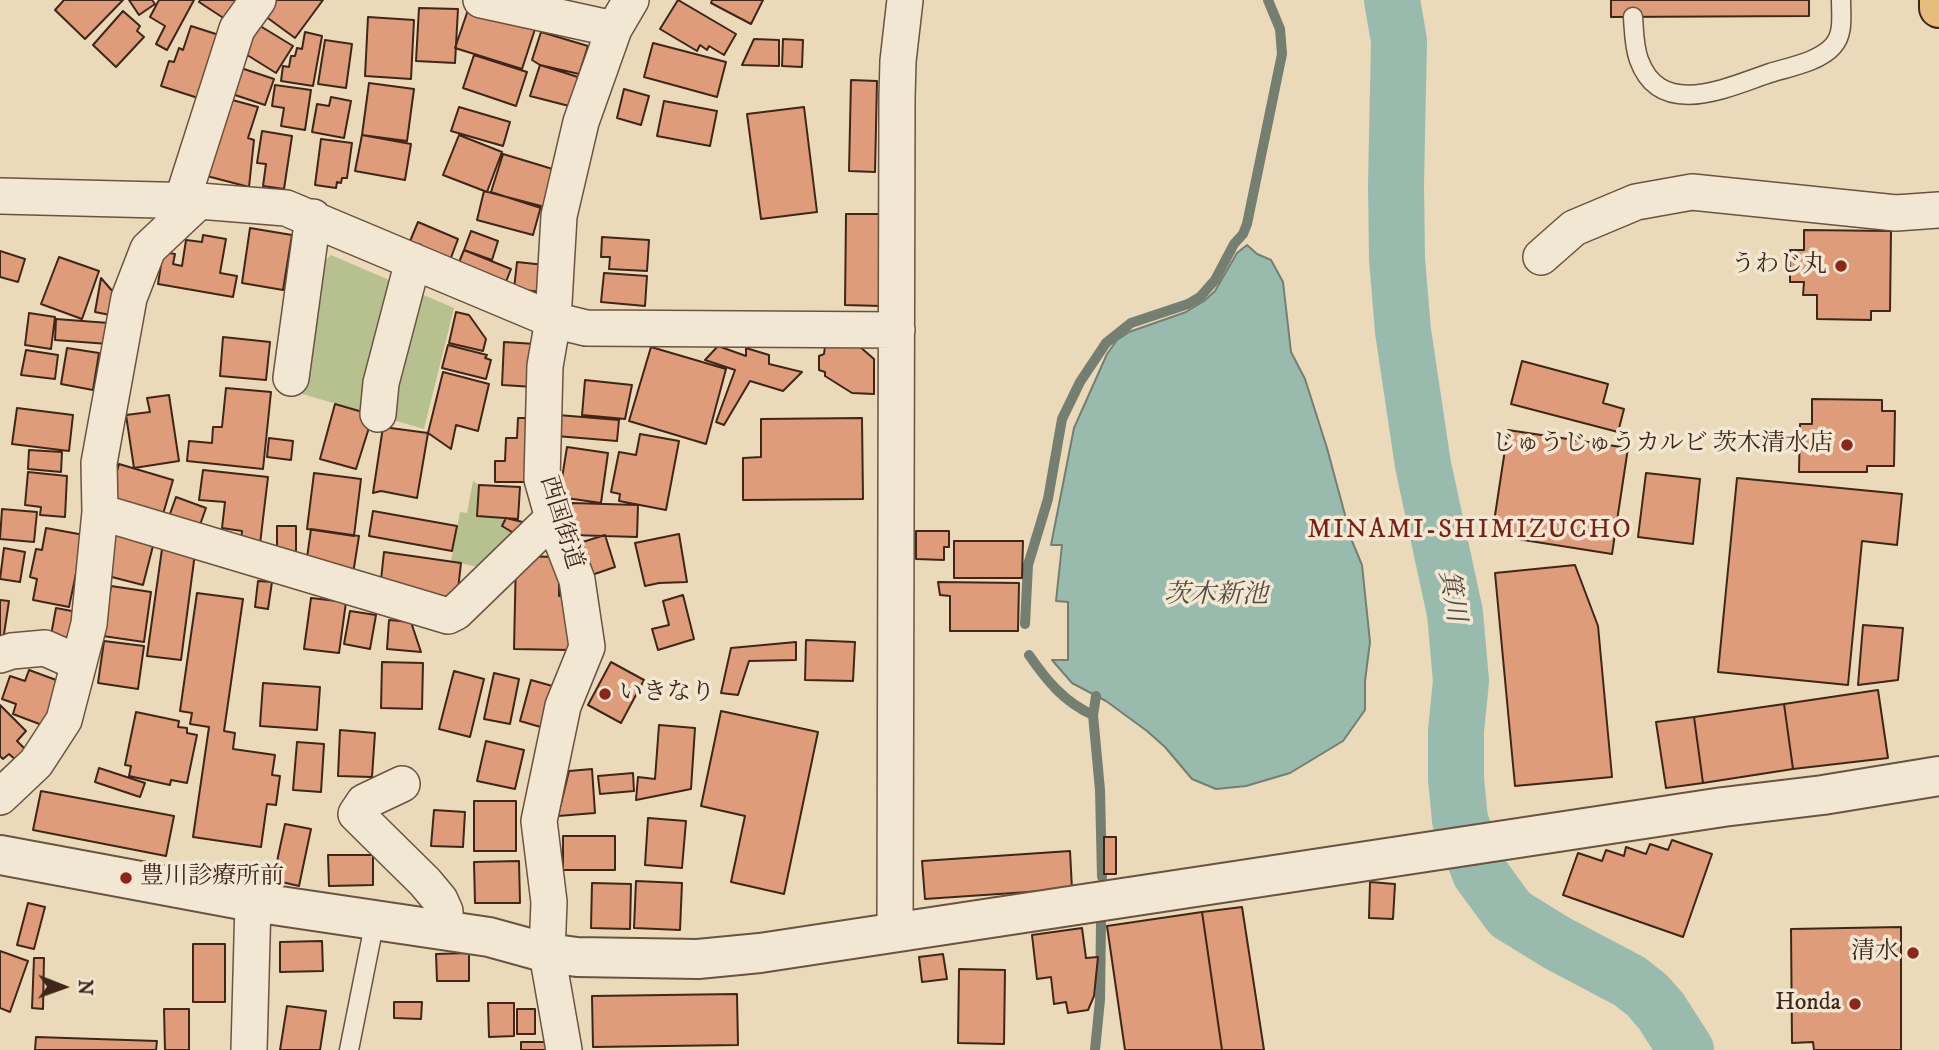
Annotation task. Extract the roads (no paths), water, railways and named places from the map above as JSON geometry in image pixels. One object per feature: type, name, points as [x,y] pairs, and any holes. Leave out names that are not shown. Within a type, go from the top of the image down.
[{"type":"highway","points":[[1939,0],[1939,8]]},
{"type":"street","points":[[0,797],[36,762],[64,720],[89,624],[100,512],[99,463],[129,298],[148,249],[190,201],[237,29],[258,0]]},
{"type":"street","points":[[481,0],[622,14]]},
{"type":"street","points":[[895,932],[897,79],[905,0]]},
{"type":"street","name":"西国街道","points":[[564,1050],[547,953],[549,902],[540,821],[563,706],[587,647],[577,580],[553,518],[542,479],[545,366],[553,320],[559,216],[580,122],[622,14]]},
{"type":"street","points":[[1541,257],[1574,228],[1636,202],[1692,192],[1896,213],[1939,209]]},
{"type":"street","points":[[0,196],[190,201],[286,208],[553,320],[586,328],[897,330]]},
{"type":"street","points":[[291,378],[313,218]]},
{"type":"street","points":[[378,414],[381,383],[414,261]]},
{"type":"street","points":[[100,512],[448,616],[456,612],[553,518]]},
{"type":"street","points":[[0,655],[46,648],[79,663]]},
{"type":"street","points":[[0,855],[253,902],[489,937],[547,953],[577,957],[698,959],[760,953],[1723,807],[1824,796],[1939,776]]},
{"type":"street","points":[[402,784],[364,802],[356,814],[440,900],[445,911],[445,930]]},
{"type":"street","points":[[249,1050],[253,902]]},
{"type":"lane","points":[[1633,18],[1638,56],[1645,72],[1659,87],[1676,94],[1691,96],[1818,57],[1830,49],[1840,34],[1841,0]]},
{"type":"lane","points":[[349,1050],[375,920]]},
{"type":"water","name":"茨木新池","points":[[1247,245],[1257,254],[1271,260],[1283,282],[1291,352],[1305,379],[1352,541],[1362,565],[1370,642],[1365,681],[1365,710],[1343,741],[1290,773],[1246,786],[1216,789],[1192,779],[1165,747],[1147,731],[1106,701],[1072,683],[1052,660],[1068,660],[1068,602],[1056,601],[1062,545],[1051,545],[1074,428],[1107,354],[1117,340],[1129,332],[1186,312],[1204,301],[1215,291],[1237,253]]},
{"type":"waterway","points":[[1025,624],[1028,565],[1048,499],[1062,419],[1080,382],[1106,343],[1131,323],[1188,304],[1200,297],[1215,280],[1247,224],[1282,54],[1280,29],[1268,0]]},
{"type":"waterway","name":"箕川","points":[[1392,0],[1399,41],[1397,259],[1403,331],[1423,465],[1455,613],[1461,681],[1456,731],[1456,779],[1460,820],[1480,873],[1510,914],[1557,943],[1629,981],[1661,1011],[1686,1050]]},
{"type":"waterway","points":[[1029,655],[1057,690],[1073,704],[1093,715],[1100,790],[1102,877]]},
{"type":"waterway","points":[[1093,715],[1096,696]]},
{"type":"waterway","points":[[1095,1050],[1100,1000],[1101,923]]},
{"type":"place","name":"うわじ丸","points":[[1841,266]]},
{"type":"place","name":"じゅうじゅうカルビ 茨木清水店","points":[[1847,445]]},
{"type":"place","name":"いきなり","points":[[605,694]]},
{"type":"place","name":"豊川診療所前","points":[[126,878]]},
{"type":"place","name":"清水","points":[[1913,953]]},
{"type":"place","name":"Honda","points":[[1855,1004]]},
{"type":"district","name":"MINAMI-SHIMIZUCHO","points":[[1470,532]]}]
